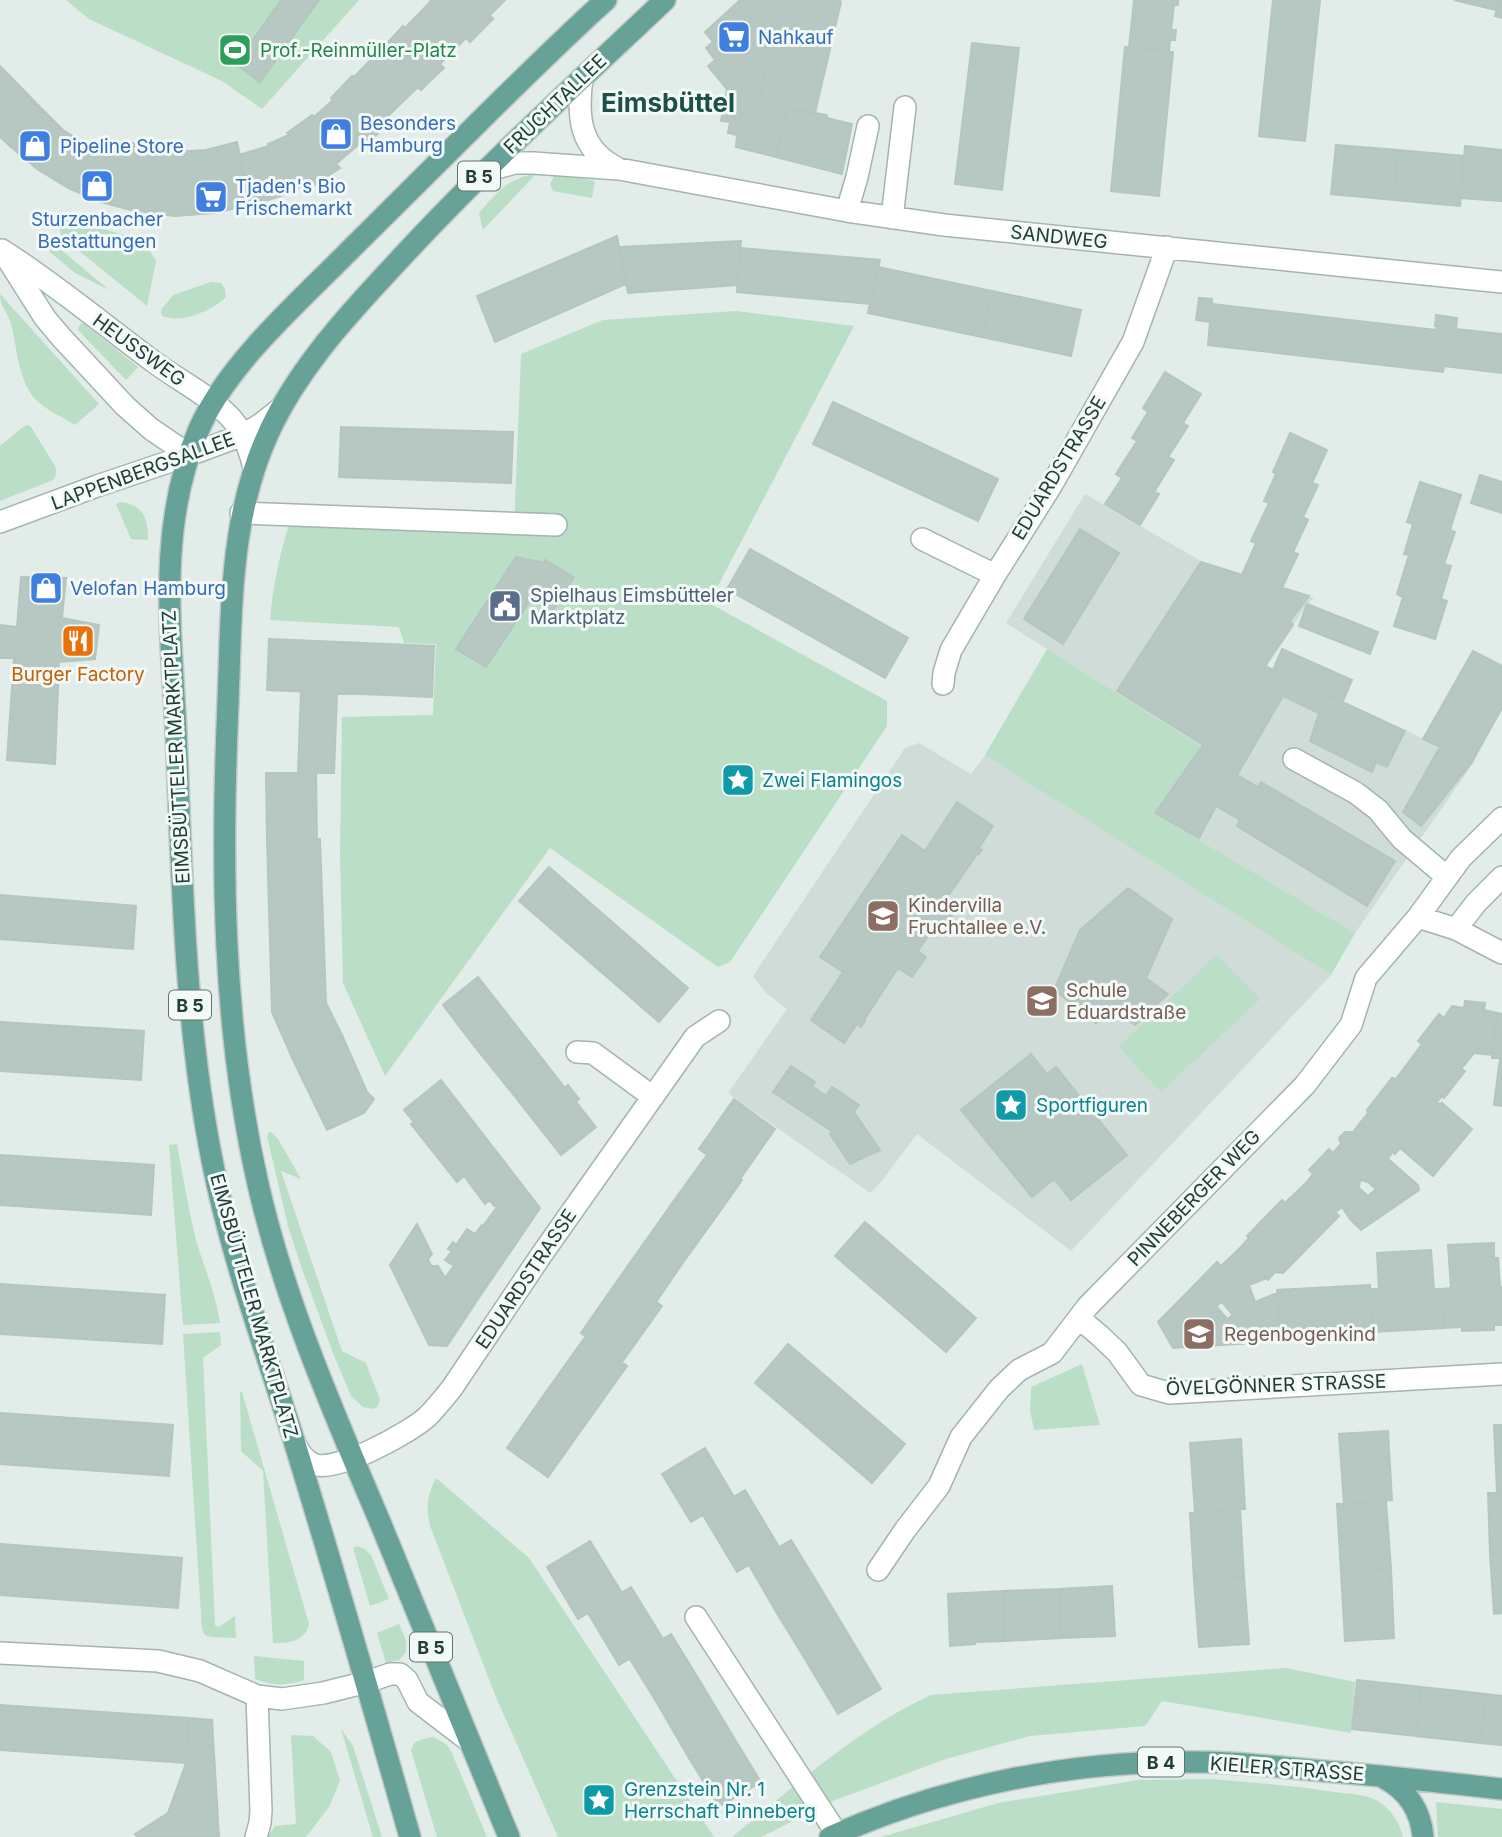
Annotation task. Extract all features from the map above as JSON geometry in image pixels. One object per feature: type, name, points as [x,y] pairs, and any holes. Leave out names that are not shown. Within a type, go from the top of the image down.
[{"type":"main road","name":"FRUCHTALLEE","points":[[273,328],[576,26],[606,0]]},
{"type":"main road","name":"FRUCHTALLEE","points":[[308,365],[372,288],[450,205],[665,0]]},
{"type":"main road","name":"EIMSBÜTTELER MARKTPLATZ","points":[[273,328],[232,374],[212,402],[188,455],[174,515],[170,553],[170,602],[187,965],[193,1032],[209,1147],[223,1209],[242,1279],[367,1682],[410,1837]]},
{"type":"main road","name":"EIMSBÜTTELER MARKTPLATZ","points":[[308,365],[280,410],[254,467],[242,513],[233,581],[224,894],[228,989],[239,1084],[249,1144],[286,1283],[353,1458],[509,1837]]},
{"type":"main road","name":"KIELER STRASSE","points":[[833,1835],[898,1810],[947,1796],[1018,1779],[1100,1766],[1231,1763],[1502,1789]]},
{"type":"main road","points":[[1380,1776],[1393,1783],[1412,1802],[1418,1814],[1423,1837]]},
{"type":"street","name":"SANDWEG","points":[[582,78],[580,115],[587,141],[605,162],[619,169]]},
{"type":"street","points":[[892,218],[905,107]]},
{"type":"street","points":[[846,211],[855,185],[868,126]]},
{"type":"street","name":"SANDWEG","points":[[479,176],[515,163],[619,169],[846,211],[944,225],[1502,282]]},
{"type":"street","name":"EDUARDSTRASSE","points":[[943,684],[951,650],[1051,486],[1133,342],[1167,247]]},
{"type":"street","name":"HEUSSWEG","points":[[1,249],[229,416],[243,435],[254,467]]},
{"type":"street","name":"HEUSSWEG","points":[[1,249],[45,318],[61,337],[125,407],[188,455]]},
{"type":"street","name":"LAPPENBERGSALLEE","points":[[0,523],[243,435],[280,410]]},
{"type":"street","points":[[242,513],[556,525]]},
{"type":"street","points":[[922,539],[995,575]]},
{"type":"street","points":[[1294,759],[1378,810],[1402,839],[1447,877]]},
{"type":"street","name":"PINNEBERGER WEG","points":[[878,1570],[939,1486],[961,1437],[999,1389],[1019,1370],[1052,1353],[1088,1306],[1305,1085],[1351,1025],[1366,978],[1418,917],[1461,858],[1502,818]]},
{"type":"street","points":[[1456,929],[1476,903],[1502,877]]},
{"type":"street","points":[[1418,917],[1456,929],[1502,953]]},
{"type":"street","name":"EDUARDSTRASSE","points":[[295,1444],[306,1460],[320,1466],[328,1466],[353,1458],[398,1436],[440,1404],[695,1037],[719,1021]]},
{"type":"street","points":[[577,1052],[593,1053],[653,1097]]},
{"type":"street","name":"ÖVELGÖNNER STRASSE","points":[[1080,1319],[1117,1352],[1141,1385],[1169,1393],[1502,1374]]},
{"type":"street","points":[[696,1617],[833,1835]]},
{"type":"street","points":[[0,1653],[158,1661],[200,1671],[257,1696],[269,1698],[323,1693],[390,1674],[400,1674],[407,1680],[418,1702],[469,1741]]},
{"type":"street","points":[[257,1696],[258,1830]]},
{"type":"shaded area","points":[[1085,494],[1201,561],[1314,598],[1307,604],[1267,666],[1474,762],[1355,933],[1152,813],[1201,746],[1006,623]]},
{"type":"shaded area","name":"Schule Eduardstraße","points":[[919,743],[971,774],[985,755],[1331,975],[1071,1251],[917,1134],[870,1193],[728,1093],[787,1009],[766,993],[753,976],[905,748]]},
{"type":"green space","name":"Prof.-Reinmüller-Platz","points":[[66,0],[359,0],[262,109],[222,81],[89,19]]},
{"type":"green space","points":[[537,173],[483,230],[479,213],[492,198],[511,182]]},
{"type":"green space","points":[[556,173],[595,181],[592,198],[553,191],[550,184]]},
{"type":"green space","points":[[69,219],[144,241],[156,261],[147,306],[61,236],[60,228],[64,221]]},
{"type":"green space","points":[[52,242],[109,290],[75,273],[50,252]]},
{"type":"green space","points":[[211,282],[221,283],[225,289],[226,297],[220,302],[196,315],[178,318],[162,316],[161,310],[173,295]]},
{"type":"green space","points":[[0,294],[99,404],[75,425],[42,405],[28,389]]},
{"type":"green space","points":[[736,311],[854,326],[709,603],[887,701],[887,726],[730,962],[718,967],[550,848],[385,1076],[343,983],[340,854],[342,717],[433,715],[436,644],[404,643],[399,627],[270,620],[277,572],[289,525],[514,532],[521,354],[603,320]]},
{"type":"green space","points":[[83,323],[138,367],[126,380],[78,330]]},
{"type":"green space","points":[[28,425],[55,466],[56,475],[53,480],[0,501],[0,446]]},
{"type":"green space","points":[[120,502],[134,506],[143,514],[148,540],[131,539],[116,504]]},
{"type":"green space","points":[[1047,649],[1201,746],[1153,813],[1355,933],[1331,975],[985,755]]},
{"type":"green space","points":[[1217,954],[1260,999],[1161,1092],[1119,1047]]},
{"type":"green space","points":[[269,1132],[278,1139],[301,1179],[281,1171],[342,1351],[366,1363],[380,1400],[374,1409],[363,1407],[351,1396],[333,1353],[288,1226],[267,1136]]},
{"type":"green space","points":[[177,1144],[196,1240],[213,1291],[220,1323],[183,1325],[169,1145]]},
{"type":"green space","points":[[220,1332],[221,1345],[203,1358],[215,1625],[219,1627],[235,1616],[236,1638],[211,1637],[205,1635],[202,1629],[183,1334]]},
{"type":"green space","points":[[1082,1364],[1100,1425],[1034,1430],[1030,1410],[1031,1387]]},
{"type":"green space","points":[[240,1392],[309,1624],[304,1635],[290,1642],[273,1643],[263,1471],[241,1451]]},
{"type":"green space","points":[[436,1478],[529,1558],[714,1837],[558,1837],[495,1695],[430,1526],[428,1501]]},
{"type":"green space","points":[[357,1546],[371,1555],[389,1599],[370,1606],[353,1548]]},
{"type":"green space","points":[[399,1624],[406,1640],[406,1652],[399,1660],[386,1663],[377,1633]]},
{"type":"green space","points":[[254,1656],[304,1661],[304,1680],[280,1684],[255,1679]]},
{"type":"green space","points":[[1286,1668],[1355,1682],[1351,1733],[1162,1701],[1145,1726],[1030,1736],[946,1759],[835,1800],[761,1837],[732,1837],[852,1741],[931,1695]]},
{"type":"green space","points":[[341,1729],[353,1746],[382,1837],[373,1837]]},
{"type":"green space","points":[[291,1735],[313,1736],[331,1752],[340,1781],[329,1807],[306,1837],[267,1837],[275,1826],[296,1824]]},
{"type":"green space","points":[[433,1737],[446,1744],[451,1751],[487,1837],[437,1837],[411,1750],[415,1742]]},
{"type":"green space","points":[[1212,1779],[1310,1788],[1370,1798],[1389,1810],[1403,1837],[881,1837],[998,1803],[1139,1780]]},
{"type":"green space","points":[[1436,1802],[1502,1809],[1502,1837],[1438,1837]]},
{"type":"building","points":[[281,0],[319,0],[260,82],[236,64]]},
{"type":"building","points":[[432,0],[505,0],[490,15],[493,19],[470,42],[466,38],[440,64],[444,68],[431,80],[391,39]]},
{"type":"building","points":[[740,0],[751,0],[780,34],[754,57],[765,72],[760,102],[787,108],[776,157],[736,147],[737,135],[728,133],[730,122],[721,121],[727,89],[708,66],[715,60],[706,48],[713,42],[705,32]]},
{"type":"building","points":[[751,0],[841,2],[815,113],[760,102],[765,72],[754,57],[780,34]]},
{"type":"building","points":[[1134,0],[1178,0],[1178,5],[1174,5],[1171,30],[1176,30],[1175,40],[1170,40],[1169,51],[1129,47]]},
{"type":"building","points":[[1273,0],[1320,0],[1305,141],[1259,136]]},
{"type":"building","points":[[1454,0],[1499,0],[1496,10]]},
{"type":"building","points":[[1499,0],[1502,0],[1502,18],[1495,16]]},
{"type":"building","points":[[391,39],[431,80],[421,90],[418,87],[387,117],[391,121],[368,143],[365,139],[336,164],[340,168],[313,186],[310,182],[281,196],[250,205],[239,155],[269,146],[268,144],[289,135],[287,133],[312,115],[314,117]]},
{"type":"building","points":[[972,43],[1019,48],[1002,190],[955,184]]},
{"type":"building","points":[[1125,47],[1173,52],[1159,196],[1111,191]]},
{"type":"building","points":[[0,66],[43,110],[11,147],[0,137]]},
{"type":"building","points":[[787,108],[827,115],[827,118],[852,124],[842,174],[776,157]]},
{"type":"building","points":[[43,110],[63,130],[94,149],[68,188],[37,169],[11,147]]},
{"type":"building","points":[[122,141],[175,152],[206,150],[237,142],[250,205],[214,213],[175,216],[135,211],[101,202],[68,188],[97,145],[116,154]]},
{"type":"building","points":[[1336,145],[1398,150],[1394,200],[1331,194]]},
{"type":"building","points":[[1465,146],[1502,150],[1502,201],[1461,198]]},
{"type":"building","points":[[1398,150],[1464,156],[1460,206],[1394,200]]},
{"type":"building","points":[[617,236],[626,284],[495,342],[477,296]]},
{"type":"building","points":[[741,241],[737,285],[628,293],[620,247]]},
{"type":"building","points":[[740,248],[880,260],[870,304],[737,292]]},
{"type":"building","points":[[878,267],[992,291],[982,337],[868,313]]},
{"type":"building","points":[[992,291],[1081,310],[1071,356],[982,337]]},
{"type":"building","points":[[1199,298],[1212,299],[1212,304],[1436,330],[1436,315],[1457,318],[1456,329],[1502,334],[1502,373],[1444,366],[1443,372],[1208,345],[1210,322],[1196,320]]},
{"type":"building","points":[[1165,372],[1201,394],[1183,423],[1188,426],[1168,457],[1174,460],[1154,492],[1159,494],[1140,525],[1105,504],[1122,478],[1116,474],[1137,441],[1132,438],[1148,412],[1143,408]]},
{"type":"building","points":[[833,402],[998,479],[978,521],[813,444]]},
{"type":"building","points":[[341,427],[513,432],[511,483],[339,477]]},
{"type":"building","points":[[1290,433],[1327,450],[1312,483],[1318,485],[1303,517],[1308,520],[1293,552],[1298,554],[1282,588],[1242,575],[1256,543],[1251,541],[1269,503],[1264,501],[1276,474],[1273,472]]},
{"type":"building","points":[[1480,475],[1502,482],[1502,513],[1471,503]]},
{"type":"building","points":[[1420,482],[1461,495],[1450,530],[1455,532],[1444,564],[1451,566],[1441,599],[1447,601],[1435,639],[1394,626],[1403,597],[1397,594],[1409,555],[1404,554],[1413,524],[1407,522]]},
{"type":"building","points":[[1080,529],[1119,553],[1063,644],[1024,619]]},
{"type":"building","points":[[750,549],[908,638],[885,678],[727,589]]},
{"type":"building","name":"Spielhaus Eimsbütteler Marktplatz","points":[[516,557],[544,563],[545,560],[574,577],[551,613],[531,599],[486,667],[456,649]]},
{"type":"building","points":[[1201,562],[1309,596],[1290,621],[1293,625],[1265,666],[1203,745],[1117,691]]},
{"type":"building","points":[[21,577],[66,578],[62,618],[99,625],[95,659],[59,662],[55,764],[7,760],[14,658],[0,658],[0,625],[17,627]]},
{"type":"building","points":[[1307,604],[1378,632],[1370,654],[1299,626]]},
{"type":"building","points":[[269,639],[434,646],[432,697],[267,690]]},
{"type":"building","points":[[1282,649],[1352,680],[1343,701],[1273,670]]},
{"type":"building","points":[[1473,651],[1502,666],[1502,708],[1472,762],[1423,739]]},
{"type":"building","points":[[1265,666],[1405,731],[1387,767],[1376,762],[1372,772],[1310,741],[1319,713],[1283,696],[1237,775],[1258,787],[1261,782],[1395,861],[1367,906],[1237,826],[1240,820],[1216,806],[1199,838],[1155,813],[1203,745]]},
{"type":"building","points":[[301,691],[337,693],[334,773],[298,772]]},
{"type":"building","points":[[1440,747],[1472,762],[1421,826],[1403,812]]},
{"type":"building","points":[[266,773],[316,773],[317,840],[267,840]]},
{"type":"building","points":[[957,802],[993,826],[979,848],[982,850],[941,906],[953,914],[941,933],[933,928],[918,951],[926,957],[912,977],[898,968],[861,1027],[857,1024],[844,1043],[811,1020],[843,972],[820,957],[902,835],[925,851]]},
{"type":"building","points":[[320,839],[325,975],[271,977],[267,840]]},
{"type":"building","points":[[549,867],[688,988],[659,1022],[519,901]]},
{"type":"building","points":[[1128,888],[1172,919],[1146,978],[1168,994],[1135,1025],[1112,1009],[1096,1023],[1054,990],[1080,930]]},
{"type":"building","points":[[0,895],[136,906],[133,949],[0,939]]},
{"type":"building","points":[[325,975],[326,1003],[342,1035],[293,1060],[272,1012],[271,977]]},
{"type":"building","points":[[478,977],[511,1019],[475,1047],[443,1005]]},
{"type":"building","points":[[1465,1001],[1485,1003],[1484,1010],[1497,1013],[1492,1055],[1474,1053],[1461,1069],[1465,1071],[1444,1098],[1405,1067],[1422,1044],[1418,1041],[1439,1014],[1444,1018],[1452,1006],[1464,1008]]},
{"type":"building","points":[[1497,1013],[1502,1014],[1502,1106],[1494,1105],[1500,1058],[1492,1058]]},
{"type":"building","points":[[511,1019],[544,1061],[509,1089],[475,1047]]},
{"type":"building","points":[[0,1022],[144,1031],[141,1080],[0,1071]]},
{"type":"building","points":[[342,1035],[367,1092],[374,1099],[364,1113],[327,1130],[293,1060]]},
{"type":"building","points":[[1031,1054],[1047,1074],[1056,1067],[1127,1155],[1071,1200],[1054,1179],[1032,1197],[961,1110]]},
{"type":"building","points":[[544,1061],[565,1088],[568,1085],[579,1099],[576,1102],[596,1127],[561,1155],[509,1089]]},
{"type":"building","points":[[791,1066],[815,1082],[812,1086],[826,1096],[832,1087],[859,1105],[854,1112],[880,1150],[850,1164],[830,1134],[833,1132],[773,1092]]},
{"type":"building","points":[[1405,1067],[1442,1096],[1435,1104],[1442,1103],[1472,1129],[1433,1176],[1400,1148],[1395,1154],[1360,1123],[1392,1078],[1396,1079]]},
{"type":"building","points":[[441,1080],[540,1208],[513,1248],[483,1226],[497,1207],[490,1200],[485,1204],[464,1176],[457,1182],[411,1124],[414,1122],[404,1110]]},
{"type":"building","points":[[734,1099],[775,1129],[740,1179],[699,1149]]},
{"type":"building","points":[[1360,1123],[1393,1151],[1388,1159],[1418,1185],[1419,1190],[1361,1230],[1342,1207],[1336,1212],[1306,1183],[1313,1174],[1309,1170],[1329,1149],[1333,1153],[1341,1144],[1339,1138],[1345,1132],[1353,1132]],"holes":[[[1360,1180],[1368,1182],[1376,1189],[1368,1196],[1359,1188]]]},
{"type":"building","points":[[0,1155],[154,1165],[151,1215],[0,1205]]},
{"type":"building","points":[[707,1155],[742,1180],[713,1221],[678,1195]]},
{"type":"building","points":[[1306,1183],[1339,1216],[1283,1273],[1275,1272],[1268,1280],[1240,1248],[1249,1238],[1247,1236],[1282,1200],[1285,1203]]},
{"type":"building","points":[[678,1195],[713,1221],[684,1261],[649,1236]]},
{"type":"building","points":[[865,1222],[976,1318],[946,1352],[835,1256]]},
{"type":"building","points":[[417,1224],[432,1254],[428,1259],[431,1266],[438,1266],[445,1278],[450,1271],[482,1293],[447,1346],[429,1345],[390,1265]]},
{"type":"building","points":[[482,1225],[513,1248],[482,1293],[450,1271],[454,1266],[445,1260],[452,1251],[448,1249],[453,1242],[456,1245],[467,1229],[475,1234]]},
{"type":"building","points":[[649,1236],[684,1261],[656,1302],[620,1277]]},
{"type":"building","points":[[1494,1243],[1494,1258],[1498,1258],[1502,1287],[1502,1325],[1494,1325],[1494,1330],[1462,1331],[1462,1327],[1444,1328],[1442,1289],[1451,1288],[1448,1245]]},
{"type":"building","points":[[1240,1248],[1267,1278],[1249,1285],[1255,1302],[1277,1293],[1280,1337],[1254,1338],[1254,1343],[1173,1348],[1158,1322],[1217,1262],[1221,1266]],"holes":[[[1222,1302],[1233,1315],[1227,1319],[1216,1306]]]},
{"type":"building","points":[[1431,1250],[1434,1289],[1442,1289],[1444,1328],[1372,1332],[1370,1289],[1379,1289],[1377,1253]]},
{"type":"building","points":[[620,1277],[662,1306],[622,1362],[581,1333]]},
{"type":"building","points":[[0,1284],[165,1295],[162,1344],[0,1334]]},
{"type":"building","points":[[1370,1285],[1372,1332],[1364,1332],[1365,1337],[1340,1338],[1340,1334],[1320,1335],[1321,1339],[1292,1341],[1292,1336],[1280,1337],[1277,1290]]},
{"type":"building","points":[[586,1336],[627,1366],[587,1422],[546,1392]]},
{"type":"building","points":[[788,1344],[905,1444],[872,1483],[755,1383]]},
{"type":"building","points":[[546,1392],[587,1422],[548,1477],[507,1448]]},
{"type":"building","points":[[0,1413],[173,1425],[169,1476],[0,1464]]},
{"type":"building","points":[[1494,1425],[1502,1425],[1502,1493],[1497,1493]]},
{"type":"building","points":[[1388,1431],[1392,1500],[1344,1503],[1339,1434]]},
{"type":"building","points":[[1241,1439],[1245,1509],[1195,1512],[1190,1443]]},
{"type":"building","points":[[705,1448],[734,1497],[691,1522],[662,1474]]},
{"type":"building","points":[[745,1490],[779,1547],[737,1572],[703,1515]]},
{"type":"building","points":[[1488,1493],[1502,1493],[1502,1553],[1490,1553]]},
{"type":"building","points":[[1386,1501],[1391,1569],[1341,1572],[1337,1504]]},
{"type":"building","points":[[1240,1509],[1244,1577],[1194,1580],[1190,1513]]},
{"type":"building","points":[[791,1540],[821,1589],[778,1615],[749,1565]]},
{"type":"building","points":[[590,1541],[622,1593],[578,1619],[547,1567]]},
{"type":"building","points":[[0,1544],[182,1558],[178,1608],[0,1595]]},
{"type":"building","points":[[1490,1553],[1502,1553],[1502,1613],[1494,1614]]},
{"type":"building","points":[[1391,1569],[1394,1638],[1345,1641],[1341,1572]]},
{"type":"building","points":[[1244,1577],[1249,1644],[1199,1647],[1194,1580]]},
{"type":"building","points":[[1112,1586],[1115,1636],[1061,1638],[1059,1589]]},
{"type":"building","points":[[631,1587],[663,1639],[619,1665],[588,1613]]},
{"type":"building","points":[[821,1589],[851,1639],[808,1664],[778,1615]]},
{"type":"building","points":[[1059,1589],[1061,1638],[1005,1641],[1003,1591]]},
{"type":"building","points":[[1003,1591],[1005,1641],[950,1646],[948,1594]]},
{"type":"building","points":[[671,1634],[701,1683],[660,1708],[630,1659]]},
{"type":"building","points":[[851,1639],[881,1689],[838,1714],[808,1664]]},
{"type":"building","points":[[1357,1680],[1421,1687],[1416,1736],[1352,1729]]},
{"type":"building","points":[[701,1683],[731,1733],[689,1758],[660,1708]]},
{"type":"building","points":[[1421,1687],[1486,1694],[1480,1743],[1416,1736]]},
{"type":"building","points":[[1486,1694],[1502,1696],[1502,1745],[1480,1743]]},
{"type":"building","points":[[0,1705],[189,1718],[186,1763],[0,1750]]},
{"type":"building","points":[[189,1718],[212,1720],[219,1837],[137,1837],[135,1834],[168,1813],[186,1763]]},
{"type":"building","points":[[731,1733],[761,1782],[719,1807],[689,1758]]},
{"type":"place","name":"Nahkauf","points":[[734,37]]},
{"type":"place","name":"Prof.-Reinmüller-Platz","points":[[235,50]]},
{"type":"place","name":"Besonders Hamburg","points":[[336,134]]},
{"type":"place","name":"Pipeline Store","points":[[35,146]]},
{"type":"place","name":"Sturzenbacher Bestattungen","points":[[97,186]]},
{"type":"place","name":"Tjaden's Bio Frischemarkt","points":[[211,197]]},
{"type":"place","name":"Velofan Hamburg","points":[[46,588]]},
{"type":"place","name":"Spielhaus Eimsbütteler Marktplatz","points":[[505,606]]},
{"type":"place","name":"Burger Factory","points":[[78,641]]},
{"type":"place","name":"Zwei Flamingos","points":[[738,780]]},
{"type":"place","name":"Kindervilla Fruchtallee e.V.","points":[[883,916]]},
{"type":"place","name":"Schule Eduardstraße","points":[[1042,1001]]},
{"type":"place","name":"Sportfiguren","points":[[1011,1105]]},
{"type":"place","name":"Regenbogenkind","points":[[1199,1334]]},
{"type":"place","name":"Grenzstein Nr. 1 Herrschaft Pinneberg","points":[[599,1800]]},
{"type":"district","name":"Eimsbüttel","points":[[668,102]]}]
